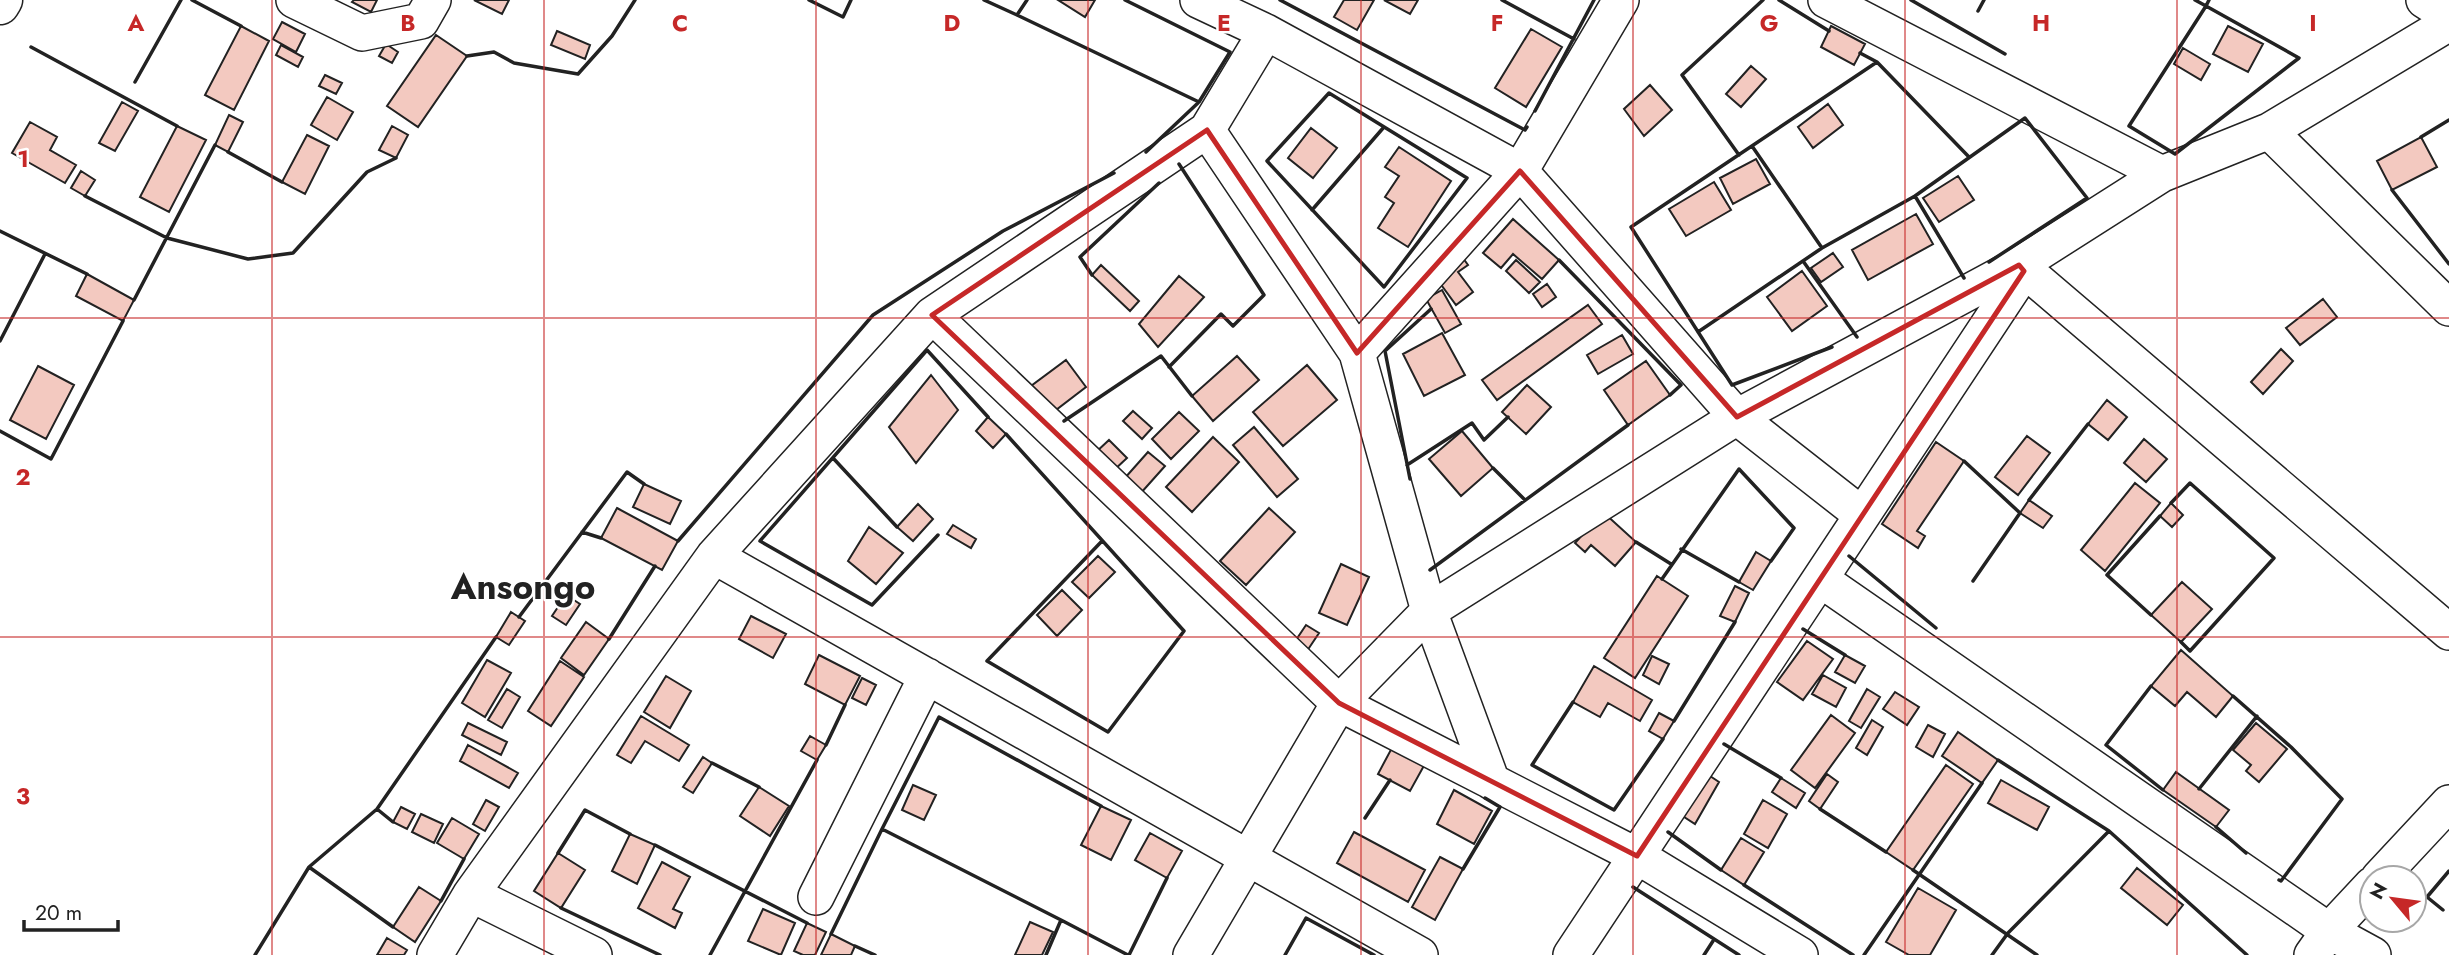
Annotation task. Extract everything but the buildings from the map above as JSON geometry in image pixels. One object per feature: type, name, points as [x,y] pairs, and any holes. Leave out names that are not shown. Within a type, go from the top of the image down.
[{"type":"main road","points":[[0,5],[3,0]]},
{"type":"street","points":[[294,0],[362,33],[421,21],[433,0]]},
{"type":"street","points":[[1198,0],[1266,32],[1520,171],[1737,417],[1862,515]]},
{"type":"street","points":[[1357,353],[1520,171],[1621,0]]},
{"type":"street","points":[[1826,0],[2162,174]]},
{"type":"street","points":[[2424,0],[2449,16]]},
{"type":"street","points":[[1191,955],[1339,703],[1429,611],[1737,417],[2022,268],[2162,174],[2269,131],[2449,23]]},
{"type":"street","points":[[435,955],[471,894],[714,556],[932,315],[1207,131],[1266,32]]},
{"type":"street","points":[[1207,131],[1357,353],[1429,611],[1492,782]]},
{"type":"street","points":[[2269,131],[2449,308]]},
{"type":"street","points":[[1571,955],[2022,268]]},
{"type":"street","points":[[2022,268],[2449,632]]},
{"type":"street","points":[[932,315],[1339,703],[1637,856],[1800,955]]},
{"type":"street","points":[[714,556],[1420,955]]},
{"type":"street","points":[[1820,579],[2320,943],[2373,955]]},
{"type":"street","points":[[816,897],[927,676]]},
{"type":"street","points":[[2392,864],[2449,803]]},
{"type":"street","points":[[471,894],[594,955]]},
{"type":"street","points":[[2320,943],[2358,901]]},
{"type":"highlighted area","points":[[1207,130],[1357,353],[1520,171],[1737,417],[2019,265],[2024,271],[1637,856],[1339,703],[932,315]]},
{"type":"wall","points":[[135,82],[181,0]]},
{"type":"wall","points":[[192,0],[241,26]]},
{"type":"wall","points":[[467,56],[494,52],[514,63],[578,74],[612,36],[635,0]]},
{"type":"wall","points":[[809,0],[843,17],[851,0]]},
{"type":"wall","points":[[984,0],[1017,15]]},
{"type":"wall","points":[[1027,0],[1017,15],[1199,102]]},
{"type":"wall","points":[[1125,0],[1230,52],[1199,102],[1146,152]]},
{"type":"wall","points":[[1280,0],[1525,130],[1527,127]]},
{"type":"wall","points":[[1502,0],[1574,39]]},
{"type":"wall","points":[[1535,111],[1594,0]]},
{"type":"wall","points":[[1739,155],[1682,75],[1763,0]]},
{"type":"wall","points":[[1779,0],[1829,31]]},
{"type":"wall","points":[[1911,0],[2005,54]]},
{"type":"wall","points":[[1978,11],[1984,0]]},
{"type":"wall","points":[[2195,0],[2206,6],[2299,58],[2175,154],[2129,126],[2206,6],[2209,0]]},
{"type":"wall","points":[[31,47],[177,126]]},
{"type":"wall","points":[[1832,347],[1732,385],[1631,227],[1877,62],[1860,53]]},
{"type":"wall","points":[[1877,62],[1969,157]]},
{"type":"wall","points":[[1329,93],[1467,178],[1384,287],[1267,161],[1329,93]]},
{"type":"wall","points":[[1964,278],[1915,196],[2025,118],[2087,198],[1989,262]]},
{"type":"wall","points":[[2421,137],[2449,120]]},
{"type":"wall","points":[[1312,210],[1384,127]]},
{"type":"wall","points":[[134,300],[215,145]]},
{"type":"wall","points":[[1752,146],[1822,248]]},
{"type":"wall","points":[[228,152],[282,182]]},
{"type":"wall","points":[[85,196],[167,238],[248,259],[293,253],[367,172],[396,158]]},
{"type":"wall","points":[[1169,367],[1221,314],[1233,326],[1264,295],[1179,164]]},
{"type":"wall","points":[[678,541],[873,315],[1003,231],[1114,173]]},
{"type":"wall","points":[[1092,275],[1080,257],[1159,183]]},
{"type":"wall","points":[[2392,190],[2449,264]]},
{"type":"wall","points":[[1698,332],[1822,248],[1915,196]]},
{"type":"wall","points":[[0,231],[87,274]]},
{"type":"wall","points":[[0,341],[45,254]]},
{"type":"wall","points":[[1559,260],[1681,385],[1670,395]]},
{"type":"wall","points":[[1803,261],[1857,337]]},
{"type":"wall","points":[[1410,479],[1385,351],[1431,309]]},
{"type":"wall","points":[[0,431],[51,459],[123,321]]},
{"type":"wall","points":[[938,535],[872,605],[760,541],[927,350],[988,417]]},
{"type":"wall","points":[[1064,421],[1161,356],[1192,396]]},
{"type":"wall","points":[[1407,465],[1472,423],[1484,440],[1508,417]]},
{"type":"wall","points":[[2029,500],[2088,424]]},
{"type":"wall","points":[[1430,570],[1628,425]]},
{"type":"wall","points":[[1006,434],[1184,631],[1108,732],[987,661],[1102,541]]},
{"type":"wall","points":[[833,458],[897,527]]},
{"type":"wall","points":[[1964,461],[2020,513],[1973,581]]},
{"type":"wall","points":[[1493,468],[1525,500]]},
{"type":"wall","points":[[1662,579],[1739,469],[1794,528],[1771,561]]},
{"type":"wall","points":[[519,617],[627,472],[644,484]]},
{"type":"wall","points":[[2171,503],[2190,483],[2274,558],[2190,651],[2181,642]]},
{"type":"wall","points":[[2151,615],[2107,575],[2160,516]]},
{"type":"wall","points":[[582,532],[601,538]]},
{"type":"wall","points":[[1636,542],[1671,564]]},
{"type":"wall","points":[[1681,549],[1739,582]]},
{"type":"wall","points":[[1849,556],[1936,628]]},
{"type":"wall","points":[[609,639],[655,566]]},
{"type":"wall","points":[[1674,721],[1735,622]]},
{"type":"wall","points":[[1803,629],[1845,655]]},
{"type":"wall","points":[[255,955],[309,867],[377,809],[496,637]]},
{"type":"wall","points":[[2151,686],[2106,745],[2163,790]]},
{"type":"wall","points":[[2233,696],[2291,747],[2342,799],[2281,881],[2279,880]]},
{"type":"wall","points":[[1573,702],[1532,765],[1614,810],[1663,739]]},
{"type":"wall","points":[[826,745],[845,705]]},
{"type":"wall","points":[[2199,789],[2257,716]]},
{"type":"wall","points":[[882,829],[939,717],[1101,806]]},
{"type":"wall","points":[[1724,744],[1781,778]]},
{"type":"wall","points":[[710,955],[817,760]]},
{"type":"wall","points":[[1998,760],[2109,831],[2247,955]]},
{"type":"wall","points":[[712,763],[759,787]]},
{"type":"wall","points":[[1365,818],[1390,780]]},
{"type":"wall","points":[[1864,955],[1982,783]]},
{"type":"wall","points":[[1463,869],[1500,807],[1485,798]]},
{"type":"wall","points":[[377,809],[393,822]]},
{"type":"wall","points":[[1820,809],[1886,852]]},
{"type":"wall","points":[[558,853],[585,810],[630,834]]},
{"type":"wall","points":[[2216,827],[2246,853]]},
{"type":"wall","points":[[831,934],[882,829],[1061,920],[1046,955]]},
{"type":"wall","points":[[1992,955],[2008,933],[2109,831]]},
{"type":"wall","points":[[1668,832],[1721,870]]},
{"type":"wall","points":[[655,845],[807,923]]},
{"type":"wall","points":[[441,901],[464,859]]},
{"type":"wall","points":[[309,867],[393,927]]},
{"type":"wall","points":[[1913,870],[2037,955]]},
{"type":"wall","points":[[2443,910],[2427,897],[2449,871]]},
{"type":"wall","points":[[1129,955],[1167,878]]},
{"type":"wall","points":[[1744,885],[1853,955]]},
{"type":"wall","points":[[1633,887],[1739,955]]},
{"type":"wall","points":[[561,908],[660,955]]},
{"type":"wall","points":[[1285,955],[1306,918],[1374,955]]},
{"type":"wall","points":[[1061,920],[1128,955]]},
{"type":"wall","points":[[1704,955],[1713,941]]},
{"type":"wall","points":[[855,946],[875,955]]},
{"type":"district","name":"Ansongo","points":[[523,587]]}]
